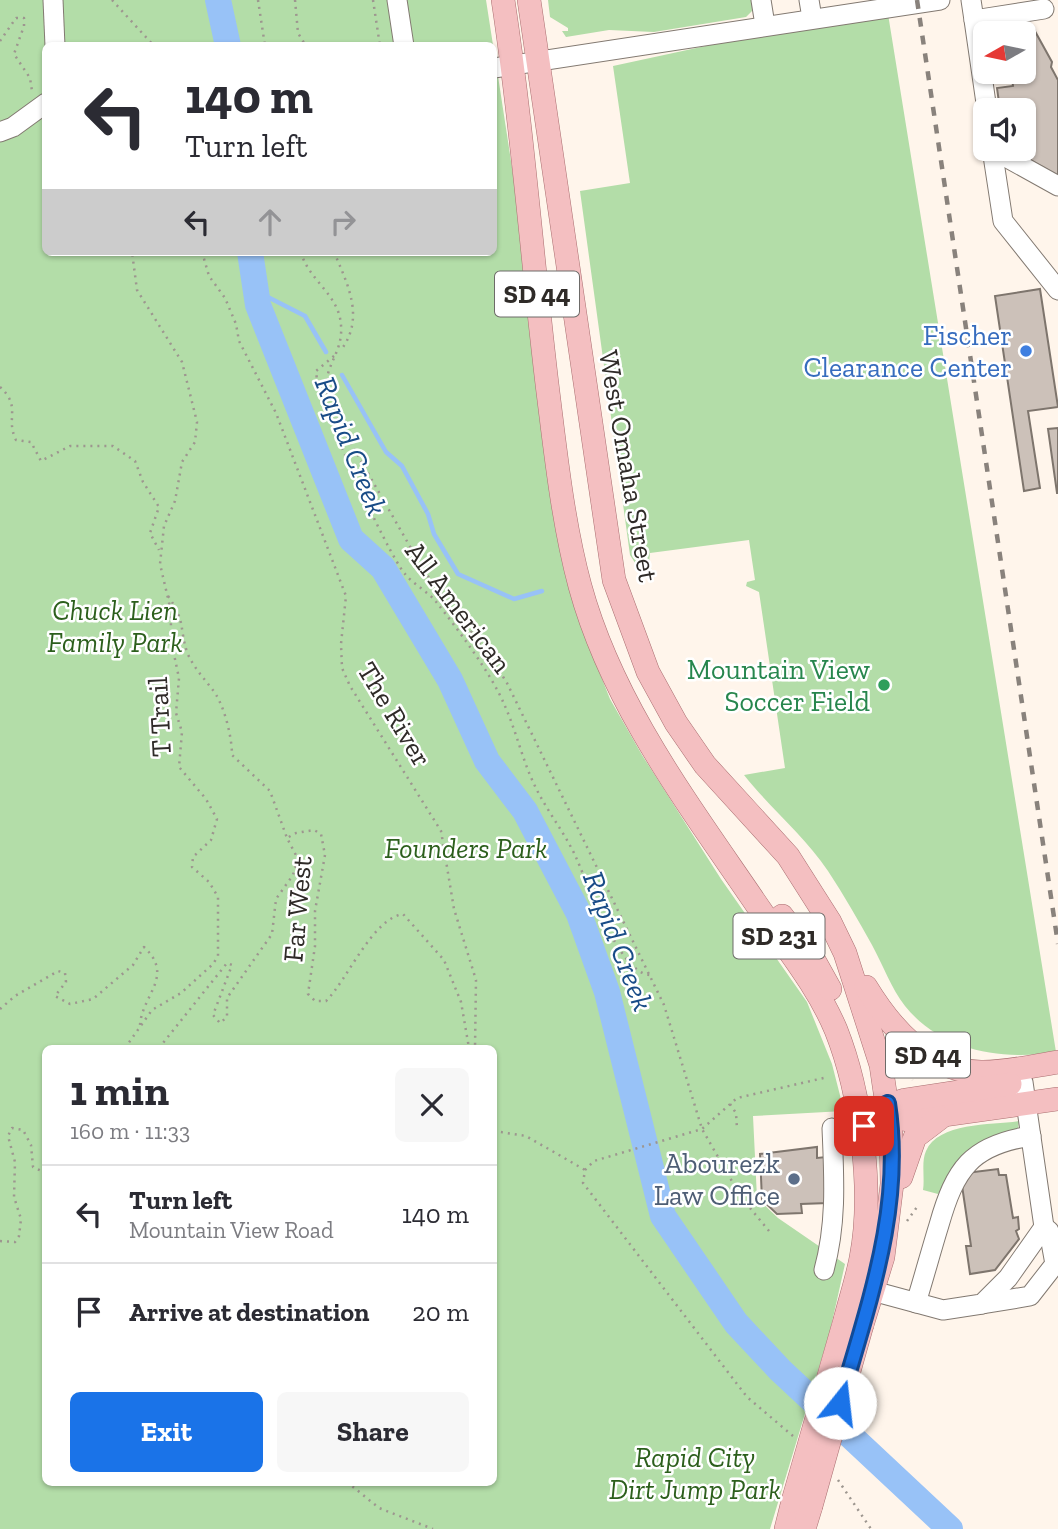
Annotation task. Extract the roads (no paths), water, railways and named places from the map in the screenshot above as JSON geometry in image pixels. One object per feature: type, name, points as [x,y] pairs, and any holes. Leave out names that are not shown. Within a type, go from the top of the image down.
[{"type":"main road","name":"West Omaha Street","points":[[503,0],[503,67],[559,478],[580,587],[618,685],[657,756],[824,1006],[848,1067],[862,1138],[863,1289],[802,1503],[804,1529]]},
{"type":"main road","name":"West Omaha Street","points":[[529,0],[614,580],[648,672],[676,723],[705,765],[788,856],[830,922],[845,953],[881,1065],[891,1111],[892,1184],[883,1257],[863,1289]]},
{"type":"main road","points":[[693,808],[810,953],[853,1037],[869,1092],[891,1111]]},
{"type":"main road","name":"SD 44","points":[[845,953],[885,1017],[904,1038],[941,1062],[981,1073],[1058,1062]]},
{"type":"main road","name":"SD 44","points":[[891,1111],[942,1117],[1025,1093],[1058,1076]]},
{"type":"main road","name":"SD 44","points":[[862,1138],[868,1117],[891,1111],[1025,1093],[1058,1099]]},
{"type":"main road","points":[[883,1257],[894,1250],[901,1177],[908,1150],[918,1133],[942,1117]]},
{"type":"main road","name":"SD 231","points":[[786,1529],[802,1503]]},
{"type":"street","points":[[53,0],[55,42]]},
{"type":"street","points":[[397,0],[403,42]]},
{"type":"street","points":[[761,0],[765,25]]},
{"type":"street","points":[[503,67],[765,25],[811,9],[940,0]]},
{"type":"street","points":[[971,0],[985,98]]},
{"type":"street","points":[[974,20],[1044,9]]},
{"type":"street","points":[[0,132],[41,101]]},
{"type":"street","points":[[995,161],[1003,221],[1058,290]]},
{"type":"street","points":[[1013,161],[1058,186]]},
{"type":"street","points":[[863,1289],[943,1310],[1030,1296],[1055,1264],[1049,1231],[1044,1227],[1025,1093]]},
{"type":"street","points":[[824,1270],[832,1241],[835,1202],[832,1128]]},
{"type":"street","points":[[916,1303],[949,1189],[961,1168],[993,1144],[1031,1136]]},
{"type":"street","points":[[982,1304],[1008,1278],[1044,1227]]},
{"type":"waterway","name":"Rapid Creek","points":[[218,0],[227,42]]},
{"type":"waterway","name":"Rapid Creek","points":[[251,256],[258,305],[351,539],[383,568],[450,680],[487,761],[525,811],[579,914],[607,992],[663,1216],[736,1323],[780,1370],[950,1529]]},
{"type":"waterway","points":[[256,291],[305,316],[326,352]]},
{"type":"waterway","points":[[342,375],[386,452],[402,466],[428,514],[434,534],[458,574],[514,599],[542,591]]},
{"type":"railway","points":[[917,0],[1058,944]]},
{"type":"place","name":"Fischer Clearance Center","points":[[1026,351]]},
{"type":"place","name":"Mountain View Soccer Field","points":[[884,685]]},
{"type":"place","name":"Abourezk Law Office","points":[[794,1179]]},
{"type":"park label","name":"Chuck Lien Family Park","points":[[115,626]]},
{"type":"park label","name":"Founders Park","points":[[466,848]]},
{"type":"park label","name":"Rapid City Dirt Jump Park","points":[[695,1473]]}]
